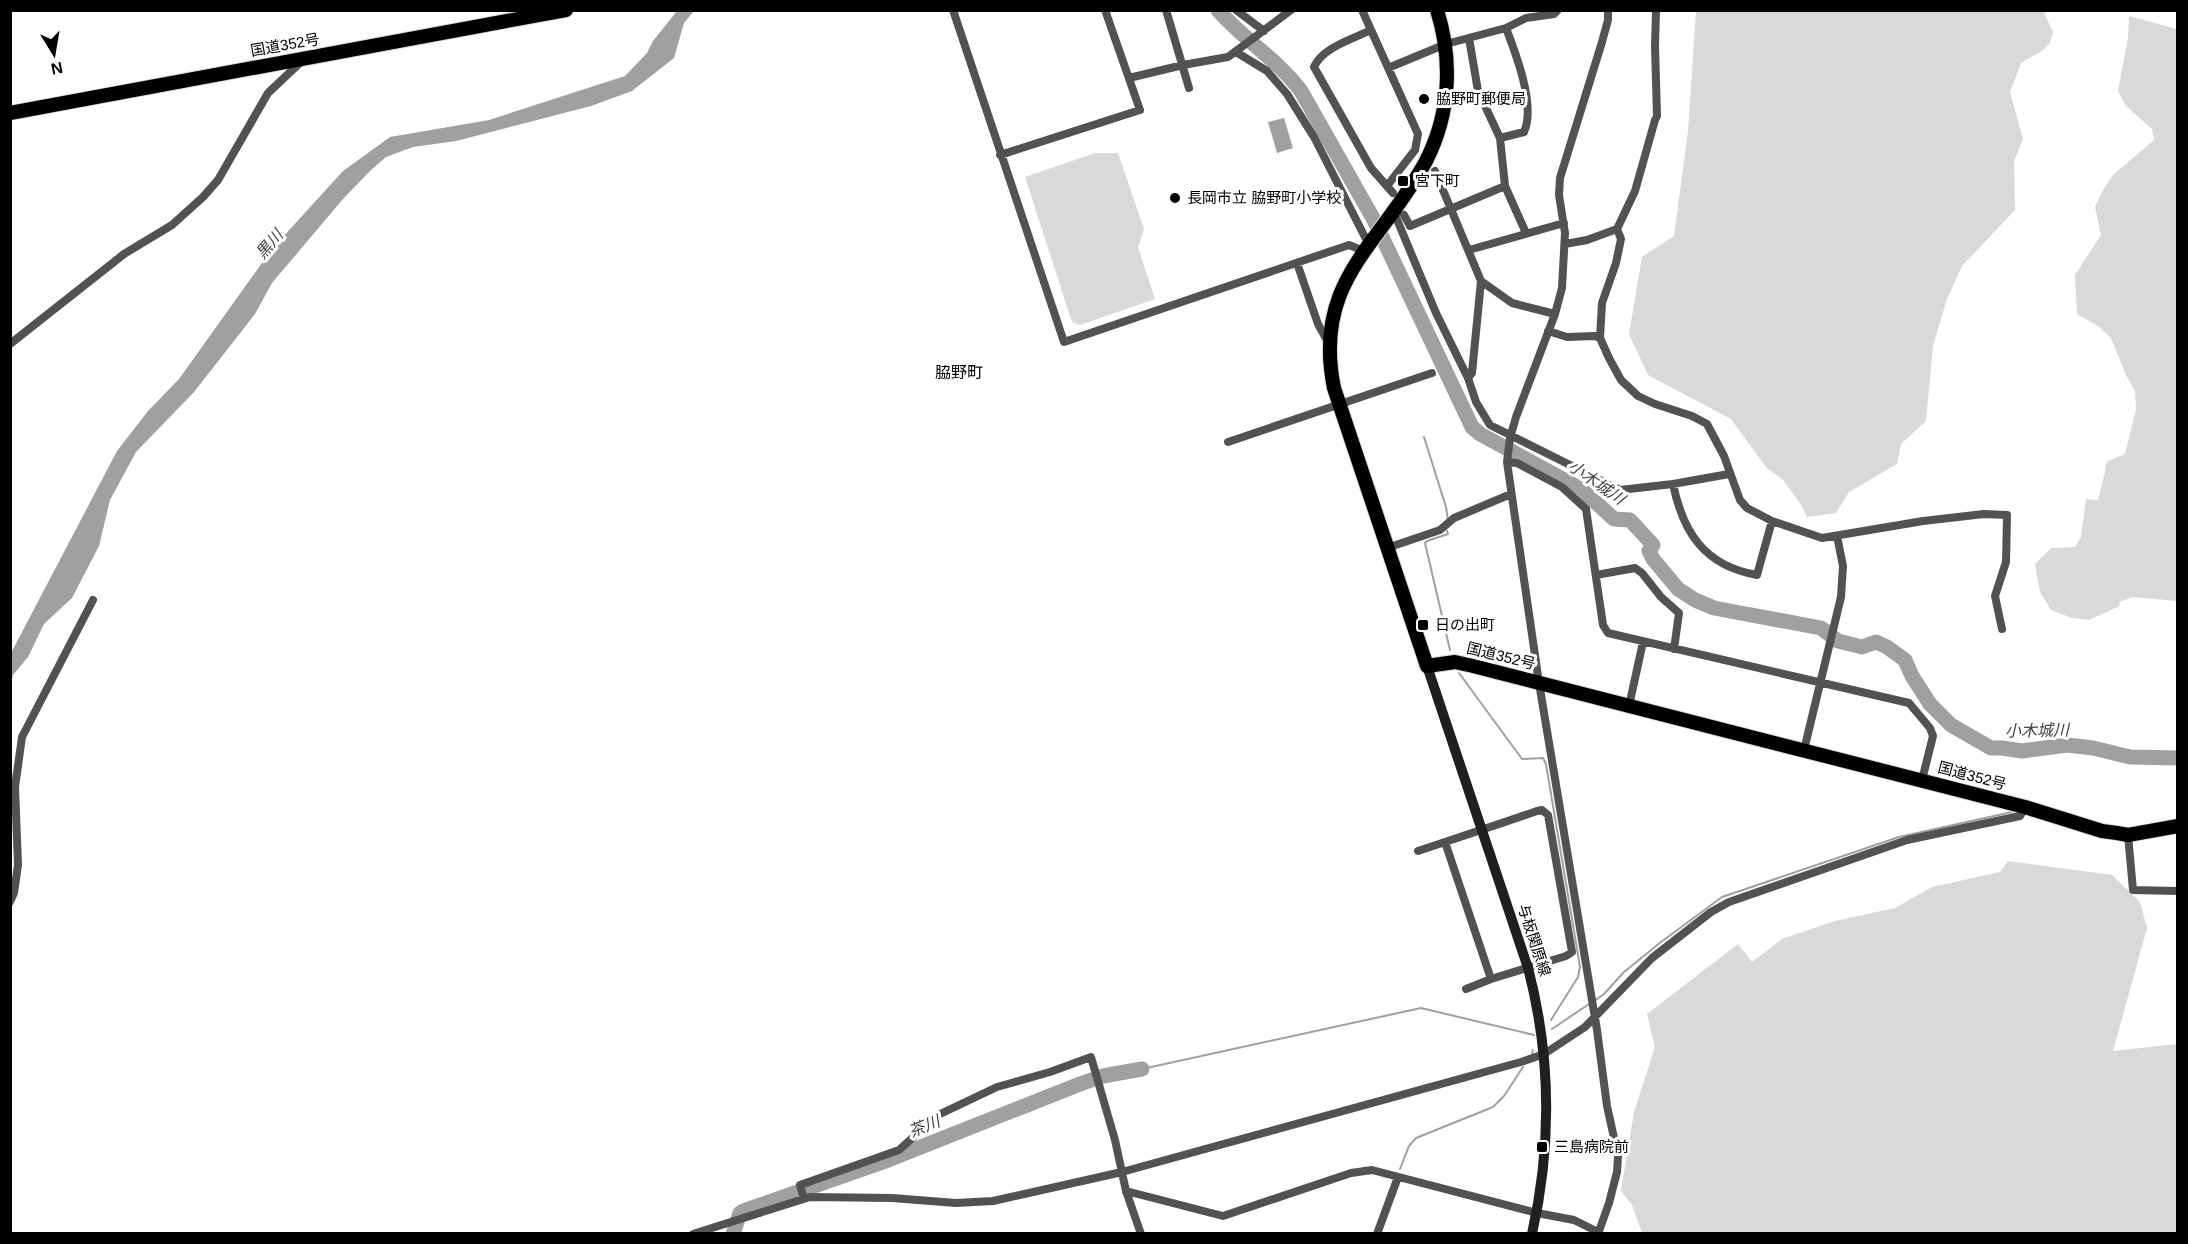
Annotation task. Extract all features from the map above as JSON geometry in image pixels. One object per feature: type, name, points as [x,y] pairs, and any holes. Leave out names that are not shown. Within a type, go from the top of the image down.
[{"type":"highway","name":"国道352号","points":[[10,113],[566,10]]},
{"type":"highway","points":[[1427,666],[1339,404],[1331,374],[1329,343],[1339,296],[1348,276],[1369,245],[1396,213],[1426,160],[1438,130],[1448,83],[1446,44],[1437,10]]},
{"type":"highway","name":"国道352号","points":[[1427,666],[1455,662],[1922,780],[2025,807],[2102,831],[2128,835],[2178,826]]},
{"type":"main road","name":"与板関原線","points":[[1427,666],[1528,968],[1539,1020],[1544,1054],[1547,1116],[1543,1173],[1532,1233]]},
{"type":"street","points":[[953,10],[1064,342],[1349,245],[1369,245],[1314,137],[1287,94],[1267,71],[1237,51]]},
{"type":"street","points":[[1000,155],[1140,110],[1106,10]]},
{"type":"street","points":[[1166,10],[1190,88]]},
{"type":"street","points":[[1236,10],[1262,32]]},
{"type":"street","points":[[1129,78],[1228,57],[1291,10]]},
{"type":"street","points":[[1362,10],[1420,137],[1415,150],[1387,186]]},
{"type":"street","points":[[1388,68],[1446,44],[1506,28],[1526,18],[1554,14],[1558,10]]},
{"type":"street","points":[[1126,1191],[1223,1216],[1365,1169],[1537,1213],[1574,1220],[1598,1233],[1609,1203],[1617,1172],[1618,1156],[1607,1106],[1595,1017],[1539,683],[1511,494],[1508,459],[1510,436],[1556,314],[1562,288],[1565,244],[1559,195],[1560,178],[1602,42],[1608,20],[1608,10]]},
{"type":"street","points":[[1565,244],[1587,240],[1617,229],[1635,191],[1657,116],[1654,46],[1656,10]]},
{"type":"street","points":[[1500,138],[1524,132],[1526,119],[1527,92],[1506,28]]},
{"type":"street","points":[[1371,30],[1332,48],[1314,67],[1371,168],[1393,193]]},
{"type":"street","points":[[1469,38],[1478,91],[1500,138],[1505,186],[1526,233]]},
{"type":"street","points":[[10,344],[124,254],[172,225],[203,196],[218,180],[268,93],[305,58]]},
{"type":"street","points":[[1435,171],[1481,281],[1473,372],[1468,378]]},
{"type":"street","points":[[1396,213],[1410,226],[1505,186]]},
{"type":"street","points":[[1396,213],[1414,262],[1486,420],[1502,432],[1587,473],[1612,488],[1627,491],[1729,474]]},
{"type":"street","points":[[1469,250],[1564,223]]},
{"type":"street","points":[[1617,229],[1621,238],[1616,263],[1602,303],[1600,338],[1615,369],[1630,391],[1655,404],[1692,416],[1707,424],[1724,456],[1740,501],[1747,508],[1822,538],[1923,521],[1984,514],[2007,515],[2006,562],[1995,596],[2002,628]]},
{"type":"street","points":[[1297,263],[1318,324],[1329,343]]},
{"type":"street","points":[[1481,281],[1512,303],[1556,314]]},
{"type":"street","points":[[1548,331],[1567,337],[1594,336],[1600,338]]},
{"type":"street","points":[[1228,442],[1432,374]]},
{"type":"street","points":[[1508,459],[1562,487],[1586,509],[1605,629],[1612,635],[1909,703],[1933,735],[1922,780]]},
{"type":"street","points":[[1673,484],[1678,508],[1694,540],[1712,556],[1736,572],[1756,575],[1773,520]]},
{"type":"street","points":[[1387,548],[1440,530],[1454,518],[1511,494]]},
{"type":"street","points":[[1804,750],[1830,647],[1843,582],[1843,566],[1837,536]]},
{"type":"street","points":[[1596,575],[1635,568],[1642,573],[1679,613],[1674,648]]},
{"type":"street","points":[[10,902],[14,893],[18,865],[15,787],[22,737],[93,600]]},
{"type":"street","points":[[1629,706],[1643,642]]},
{"type":"street","points":[[693,1233],[820,1196],[956,1203],[993,1201],[1122,1172],[1438,1086],[1544,1054],[1585,1028],[1652,958],[1711,912],[1729,902],[1907,840],[2020,816],[2025,807]]},
{"type":"street","points":[[1418,851],[1542,810],[1548,815],[1572,951],[1566,956],[1466,989]]},
{"type":"street","points":[[2128,835],[2133,890],[2178,891]]},
{"type":"street","points":[[1445,842],[1491,980]]},
{"type":"street","points":[[804,1199],[800,1185],[899,1150],[938,1115],[948,1110],[997,1088],[1091,1057],[1115,1140],[1126,1191],[1141,1233]]},
{"type":"street","points":[[1377,1233],[1398,1177]]},
{"type":"shaded area","points":[[677,11],[694,11],[684,23],[674,58],[632,91],[591,106],[456,141],[413,147],[386,157],[371,170],[343,199],[272,283],[255,314],[194,392],[136,452],[110,500],[99,546],[72,598],[44,624],[28,657],[13,675],[11,682],[11,653],[117,451],[148,411],[179,379],[272,249],[343,171],[390,137],[489,120],[625,76],[647,53],[653,41]]},
{"type":"shaded area","points":[[1696,11],[2046,11],[2045,15],[2053,32],[2050,43],[2042,51],[2021,63],[2010,92],[2023,139],[2014,161],[2015,210],[1962,266],[1947,299],[1933,346],[1926,421],[1901,444],[1897,464],[1849,492],[1836,513],[1807,517],[1783,480],[1766,467],[1731,419],[1648,375],[1629,334],[1642,257],[1674,236],[1688,131]]},
{"type":"shaded area","points":[[2129,16],[2177,29],[2177,601],[2133,597],[2119,602],[2120,606],[2089,620],[2072,618],[2051,610],[2040,592],[2035,564],[2051,548],[2075,547],[2081,537],[2086,499],[2098,500],[2106,462],[2125,454],[2136,410],[2135,391],[2111,338],[2098,326],[2077,314],[2075,275],[2101,235],[2095,207],[2102,192],[2113,175],[2154,140],[2152,129],[2126,106],[2118,91],[2128,38]]},
{"type":"shaded area","points":[[1284,118],[1293,148],[1277,153],[1268,122]]},
{"type":"shaded area","points":[[1095,153],[1118,153],[1144,229],[1138,247],[1155,299],[1080,325],[1072,322],[1025,177]]},
{"type":"shaded area","points":[[2008,861],[2112,875],[2140,902],[2147,928],[2113,1051],[2177,1044],[2177,1233],[1642,1233],[1632,1205],[1621,1191],[1634,1112],[1655,1047],[1647,1014],[1738,944],[1752,962],[1782,939],[1835,921],[1895,908],[1932,887],[2000,872]]},
{"type":"waterway","name":"小木城川","points":[[1218,10],[1282,69],[1301,91],[1374,220],[1472,427],[1480,434],[1581,489],[1614,519],[1630,520],[1653,545],[1649,551],[1653,559],[1678,589],[1714,608],[1821,628],[1838,641],[1862,647],[1876,642],[1887,647],[1905,660],[1912,676],[1930,704],[1951,725],[1991,748],[2022,751],[2067,745],[2093,748],[2130,757],[2178,758]]},
{"type":"waterway","points":[[1424,437],[1448,520]]},
{"type":"waterway","points":[[1447,531],[1448,534],[1425,543],[1450,650]]},
{"type":"waterway","points":[[1459,673],[1522,759],[1543,758],[1546,764],[1580,967],[1578,977],[1551,1020]]},
{"type":"waterway","points":[[1594,1001],[1604,994],[1624,972],[1722,897],[1899,837],[2012,812]]},
{"type":"waterway","points":[[1552,1029],[1589,1004]]},
{"type":"waterway","points":[[1142,1069],[1421,1008],[1534,1035]]},
{"type":"waterway","points":[[1532,1054],[1533,1050]]},
{"type":"waterway","points":[[1400,1169],[1409,1146],[1416,1138],[1493,1107],[1504,1096],[1523,1067]]},
{"type":"waterway","name":"茶川","points":[[733,1234],[740,1213],[743,1211],[883,1162],[1080,1084],[1103,1076],[1142,1069]]},
{"type":"place","name":"脇野町郵便局","points":[[1424,99]]},
{"type":"place","name":"宮下町","points":[[1403,181]]},
{"type":"place","name":"長岡市立 脇野町小学校","points":[[1175,198]]},
{"type":"place","name":"日の出町","points":[[1423,625]]},
{"type":"place","name":"三島病院前","points":[[1542,1147]]},
{"type":"district","name":"脇野町","points":[[959,372]]},
{"type":"water label","name":"黒川","points":[[269,244]]}]
